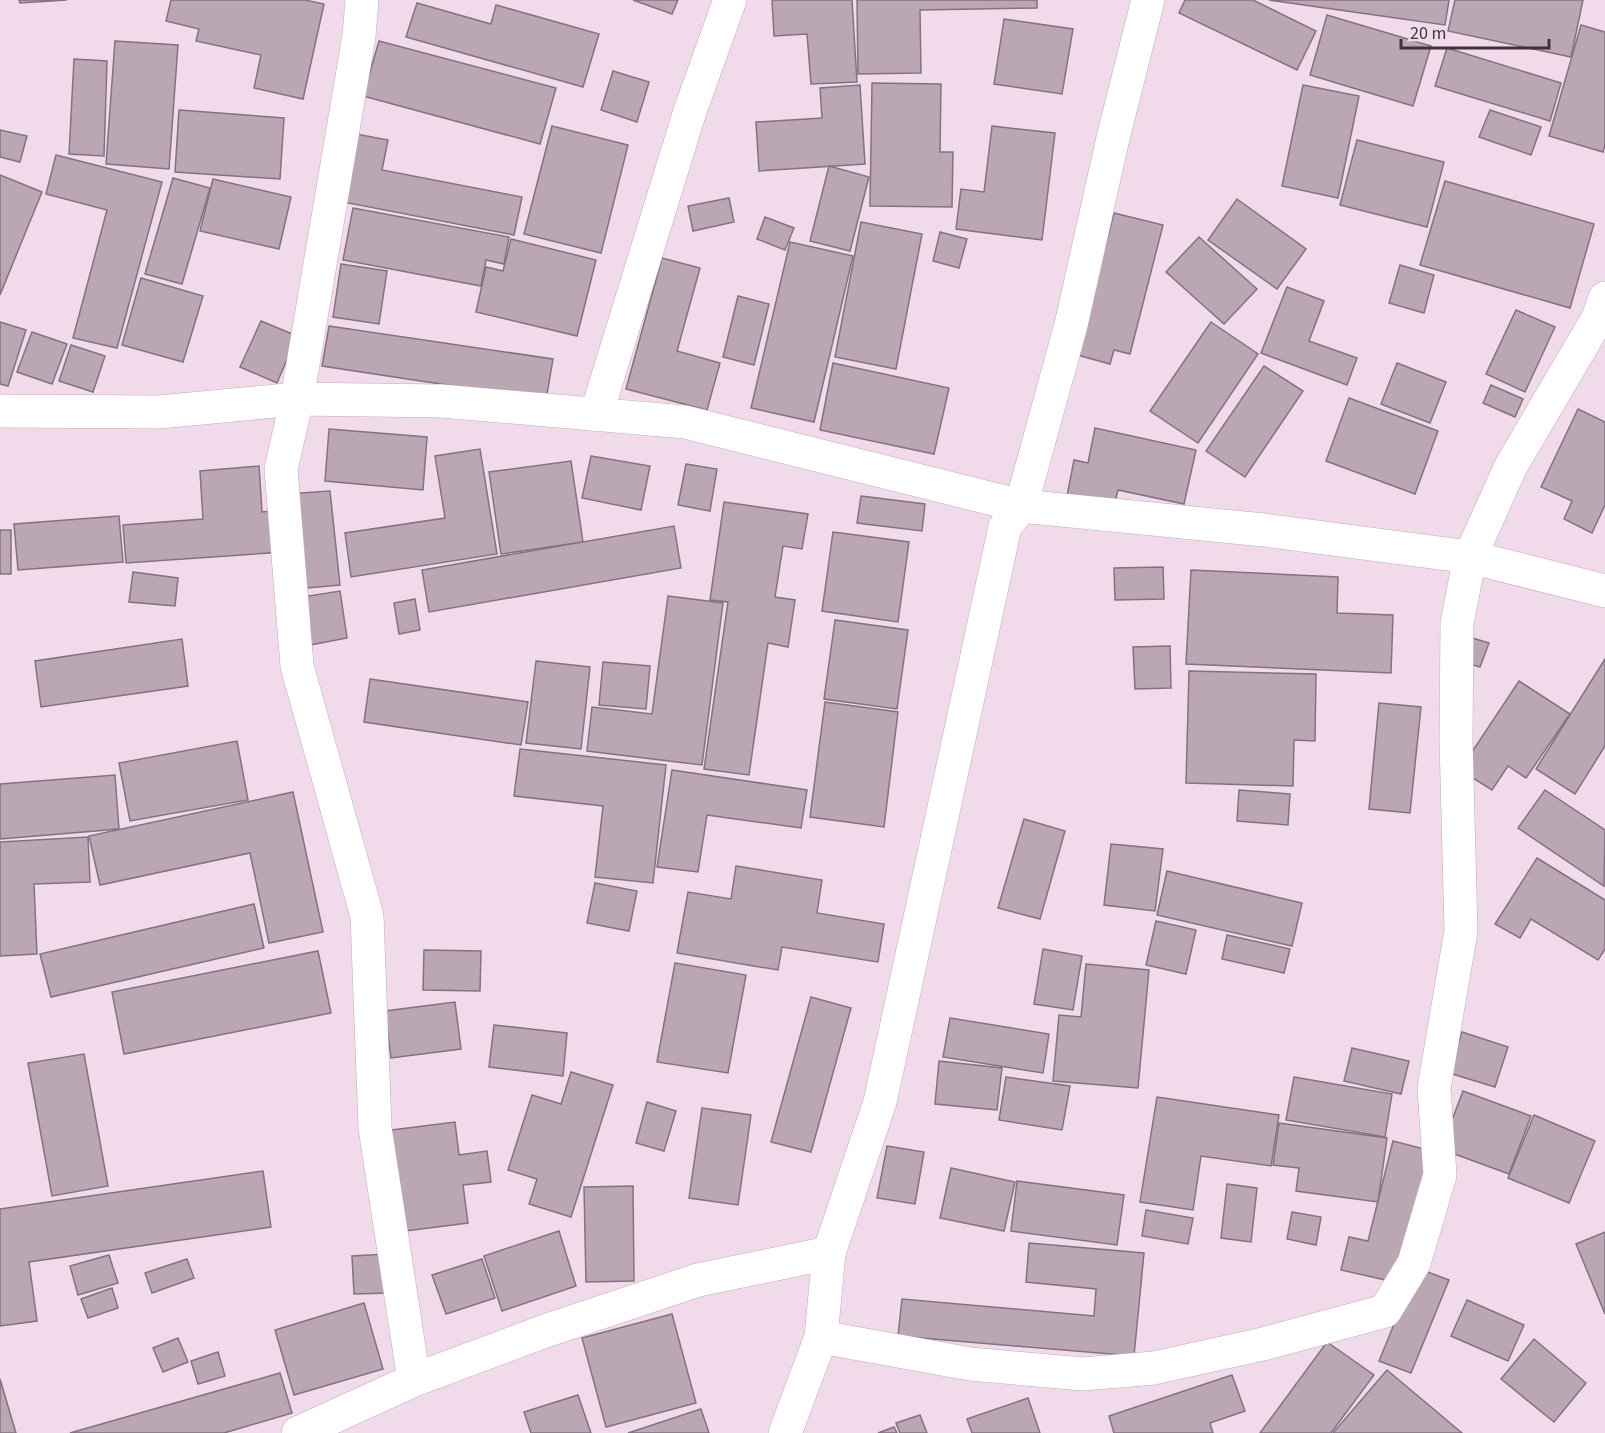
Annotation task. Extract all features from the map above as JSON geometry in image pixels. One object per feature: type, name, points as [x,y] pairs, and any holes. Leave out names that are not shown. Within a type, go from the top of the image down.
[{"type":"street","points":[[362,0],[359,36],[297,399],[281,469],[297,666],[367,916],[375,1128],[414,1380]]},
{"type":"street","points":[[596,415],[690,111],[730,0]]},
{"type":"street","points":[[784,1433],[821,1337],[829,1253],[880,1102],[1005,527],[1021,506],[1071,325],[1113,138],[1148,0]]},
{"type":"street","points":[[821,1337],[970,1364],[1083,1374],[1154,1368],[1263,1344],[1385,1311],[1414,1263],[1440,1175],[1434,1088],[1461,931],[1456,740],[1457,623],[1470,557],[1511,466],[1598,318],[1605,298]]},
{"type":"street","points":[[0,411],[159,412],[297,399],[441,401],[685,422],[1021,506],[1264,530],[1470,557],[1605,591]]},
{"type":"street","points":[[298,1433],[414,1380],[545,1331],[698,1280],[829,1253]]},
{"type":"building","points":[[19,0],[67,0],[20,3]]},
{"type":"building","points":[[171,0],[305,0],[324,4],[303,99],[254,88],[261,55],[196,41],[199,29],[166,21]]},
{"type":"building","points":[[633,0],[678,0],[672,14]]},
{"type":"building","points":[[772,0],[852,0],[857,82],[811,84],[807,34],[774,36]]},
{"type":"building","points":[[857,0],[1037,0],[1037,8],[920,10],[921,73],[858,74]]},
{"type":"building","points":[[1185,0],[1253,0],[1316,31],[1297,70],[1179,13]]},
{"type":"building","points":[[1269,0],[1449,0],[1445,25]]},
{"type":"building","points":[[1455,0],[1583,0],[1571,57],[1448,31]]},
{"type":"building","points":[[417,3],[491,24],[496,5],[599,34],[583,87],[406,37]]},
{"type":"building","points":[[1327,15],[1431,46],[1413,106],[1310,75]]},
{"type":"building","points":[[1004,19],[1073,29],[1062,94],[994,84]]},
{"type":"building","points":[[1581,25],[1605,32],[1605,145],[1603,152],[1549,136]]},
{"type":"building","points":[[115,41],[178,45],[169,169],[106,164]]},
{"type":"building","points":[[379,41],[556,88],[540,144],[363,96]]},
{"type":"building","points":[[1447,48],[1561,83],[1550,121],[1435,86]]},
{"type":"building","points":[[74,59],[107,61],[104,156],[69,154]]},
{"type":"building","points":[[613,71],[649,82],[637,122],[601,110]]},
{"type":"building","points":[[872,83],[941,84],[940,152],[953,152],[952,207],[870,206]]},
{"type":"building","points":[[860,85],[865,164],[759,171],[756,122],[822,118],[820,88]]},
{"type":"building","points":[[1303,85],[1359,96],[1338,198],[1282,186]]},
{"type":"building","points":[[179,110],[284,118],[280,179],[175,172]]},
{"type":"building","points":[[1490,110],[1541,127],[1531,155],[1479,137]]},
{"type":"building","points":[[552,126],[628,145],[601,253],[524,234]]},
{"type":"building","points":[[992,126],[1055,133],[1042,240],[956,229],[961,189],[984,192]]},
{"type":"building","points":[[0,130],[27,136],[20,162],[0,157]]},
{"type":"building","points":[[351,133],[388,140],[382,170],[522,197],[514,235],[338,201]]},
{"type":"building","points":[[1357,140],[1444,162],[1427,227],[1340,205]]},
{"type":"building","points":[[56,155],[162,182],[117,348],[73,338],[107,210],[46,194]]},
{"type":"building","points":[[829,166],[869,177],[850,251],[810,241]]},
{"type":"building","points":[[0,175],[42,192],[0,295]]},
{"type":"building","points":[[173,178],[210,188],[182,284],[145,274]]},
{"type":"building","points":[[213,179],[291,197],[279,249],[200,231]]},
{"type":"building","points":[[1445,181],[1594,224],[1570,308],[1420,265]]},
{"type":"building","points":[[729,198],[734,222],[693,231],[688,206]]},
{"type":"building","points":[[1237,199],[1306,249],[1277,289],[1208,240]]},
{"type":"building","points":[[353,208],[509,237],[504,264],[486,260],[481,286],[343,260]]},
{"type":"building","points":[[1114,213],[1163,225],[1130,354],[1114,350],[1110,364],[1077,355]]},
{"type":"building","points":[[765,217],[794,228],[785,250],[757,239]]},
{"type":"building","points":[[861,222],[922,234],[896,369],[835,357]]},
{"type":"building","points":[[940,232],[967,239],[959,268],[933,261]]},
{"type":"building","points":[[1199,237],[1257,289],[1224,324],[1166,272]]},
{"type":"building","points":[[511,239],[596,260],[577,336],[476,312],[486,267],[503,271]]},
{"type":"building","points":[[790,242],[853,256],[814,422],[751,408]]},
{"type":"building","points":[[662,258],[700,268],[677,351],[720,363],[707,410],[626,389]]},
{"type":"building","points":[[341,264],[387,271],[379,324],[333,317]]},
{"type":"building","points":[[1400,265],[1434,275],[1424,313],[1389,303]]},
{"type":"building","points":[[141,278],[203,296],[183,362],[122,345]]},
{"type":"building","points":[[1287,287],[1324,301],[1309,341],[1357,358],[1347,385],[1261,353]]},
{"type":"building","points":[[738,296],[769,304],[754,365],[723,357]]},
{"type":"building","points":[[1516,310],[1555,327],[1525,392],[1486,374]]},
{"type":"building","points":[[261,321],[297,336],[277,383],[240,367]]},
{"type":"building","points":[[0,322],[26,330],[8,386],[0,384]]},
{"type":"building","points":[[1211,322],[1258,354],[1198,443],[1150,411]]},
{"type":"building","points":[[329,326],[553,359],[546,400],[322,366]]},
{"type":"building","points":[[32,332],[67,344],[52,384],[17,372]]},
{"type":"building","points":[[71,345],[105,356],[93,392],[59,381]]},
{"type":"building","points":[[833,363],[949,388],[934,454],[820,430]]},
{"type":"building","points":[[1397,363],[1446,382],[1430,423],[1381,404]]},
{"type":"building","points":[[1264,366],[1303,391],[1245,477],[1206,451]]},
{"type":"building","points":[[1491,385],[1523,399],[1515,417],[1483,403]]},
{"type":"building","points":[[1349,398],[1438,431],[1415,494],[1326,461]]},
{"type":"building","points":[[1578,409],[1605,422],[1605,505],[1592,533],[1564,519],[1572,501],[1541,487]]},
{"type":"building","points":[[1095,428],[1196,450],[1184,504],[1118,490],[1114,506],[1067,496],[1074,460],[1088,463]]},
{"type":"building","points":[[329,429],[427,437],[423,490],[325,481]]},
{"type":"building","points":[[480,449],[497,554],[351,577],[345,533],[445,518],[435,456]]},
{"type":"building","points":[[591,456],[650,466],[641,510],[582,498]]},
{"type":"building","points":[[571,461],[583,542],[501,554],[489,472]]},
{"type":"building","points":[[686,464],[717,469],[710,511],[678,505]]},
{"type":"building","points":[[259,466],[262,512],[281,510],[284,552],[126,563],[123,525],[203,519],[200,471]]},
{"type":"building","points":[[330,491],[340,585],[296,589],[286,494]]},
{"type":"building","points":[[861,496],[925,504],[922,531],[857,523]]},
{"type":"building","points":[[724,502],[808,514],[802,549],[783,546],[775,597],[795,600],[788,647],[768,643],[749,775],[704,769],[728,602],[710,600]]},
{"type":"building","points":[[119,516],[123,562],[18,570],[14,524]]},
{"type":"building","points":[[674,526],[681,568],[429,612],[422,570]]},
{"type":"building","points":[[0,530],[11,530],[11,574],[0,574]]},
{"type":"building","points":[[833,532],[909,542],[898,622],[822,611]]},
{"type":"building","points":[[1163,567],[1164,599],[1115,600],[1114,568]]},
{"type":"building","points":[[1191,570],[1338,577],[1337,613],[1393,615],[1391,673],[1186,664]]},
{"type":"building","points":[[133,572],[178,578],[175,606],[129,602]]},
{"type":"building","points":[[340,591],[347,638],[310,645],[302,597]]},
{"type":"building","points":[[668,596],[723,603],[702,765],[587,751],[592,707],[652,714]]},
{"type":"building","points":[[415,599],[420,630],[399,634],[394,603]]},
{"type":"building","points":[[835,620],[908,630],[897,709],[824,699]]},
{"type":"building","points":[[1466,636],[1489,643],[1480,667],[1458,660]]},
{"type":"building","points":[[182,639],[188,686],[41,707],[35,661]]},
{"type":"building","points":[[1170,646],[1171,688],[1135,689],[1133,647]]},
{"type":"building","points":[[1605,659],[1605,746],[1575,794],[1536,769]]},
{"type":"building","points":[[536,661],[590,667],[581,749],[526,743]]},
{"type":"building","points":[[603,662],[650,666],[646,709],[599,705]]},
{"type":"building","points":[[1189,671],[1316,674],[1315,741],[1294,740],[1293,786],[1186,783]]},
{"type":"building","points":[[370,679],[528,702],[521,745],[364,722]]},
{"type":"building","points":[[1519,681],[1570,714],[1526,778],[1508,766],[1492,790],[1460,770]]},
{"type":"building","points":[[825,702],[898,712],[884,827],[810,817]]},
{"type":"building","points":[[1379,703],[1421,707],[1410,813],[1369,809]]},
{"type":"building","points":[[237,741],[248,800],[130,821],[119,763]]},
{"type":"building","points":[[520,749],[666,765],[653,883],[595,877],[603,806],[514,796]]},
{"type":"building","points":[[672,770],[807,790],[801,828],[707,815],[698,872],[657,867]]},
{"type":"building","points":[[115,775],[119,829],[0,839],[0,784]]},
{"type":"building","points":[[1239,790],[1290,794],[1288,825],[1237,821]]},
{"type":"building","points":[[1545,790],[1605,830],[1604,886],[1518,828]]},
{"type":"building","points":[[293,792],[323,932],[269,943],[250,853],[100,885],[89,836]]},
{"type":"building","points":[[1024,819],[1065,831],[1040,919],[998,908]]},
{"type":"building","points":[[88,837],[90,882],[34,884],[37,954],[0,956],[0,842]]},
{"type":"building","points":[[1111,844],[1163,849],[1155,911],[1104,905]]},
{"type":"building","points":[[1537,858],[1605,900],[1605,949],[1598,960],[1531,919],[1520,938],[1495,924]]},
{"type":"building","points":[[736,866],[822,880],[817,913],[884,924],[878,962],[782,947],[778,970],[677,953],[688,892],[731,899]]},
{"type":"building","points":[[1167,871],[1302,903],[1292,946],[1157,915]]},
{"type":"building","points":[[595,883],[637,891],[629,931],[587,923]]},
{"type":"building","points":[[254,904],[264,948],[51,997],[40,954]]},
{"type":"building","points":[[1156,921],[1196,930],[1186,974],[1146,965]]},
{"type":"building","points":[[1227,935],[1290,949],[1284,973],[1222,959]]},
{"type":"building","points":[[1043,949],[1082,956],[1073,1010],[1034,1004]]},
{"type":"building","points":[[424,950],[481,951],[480,991],[423,990]]},
{"type":"building","points":[[318,951],[331,1013],[124,1054],[112,992]]},
{"type":"building","points":[[675,963],[746,975],[728,1073],[657,1062]]},
{"type":"building","points":[[1086,964],[1149,970],[1138,1088],[1053,1081],[1059,1015],[1081,1017]]},
{"type":"building","points":[[811,997],[851,1008],[811,1152],[771,1142]]},
{"type":"building","points":[[455,1002],[461,1049],[391,1058],[385,1011]]},
{"type":"building","points":[[950,1018],[1049,1034],[1043,1073],[943,1057]]},
{"type":"building","points":[[494,1025],[567,1033],[563,1076],[489,1067]]},
{"type":"building","points":[[1462,1032],[1508,1047],[1495,1087],[1449,1073]]},
{"type":"building","points":[[1352,1048],[1409,1061],[1401,1094],[1344,1081]]},
{"type":"building","points":[[84,1054],[108,1186],[52,1196],[28,1063]]},
{"type":"building","points":[[939,1061],[1002,1068],[997,1110],[935,1104]]},
{"type":"building","points":[[571,1072],[613,1085],[571,1217],[529,1204],[537,1179],[508,1170],[532,1095],[561,1104]]},
{"type":"building","points":[[1006,1077],[1070,1086],[1062,1130],[999,1120]]},
{"type":"building","points":[[1294,1077],[1392,1094],[1385,1137],[1286,1120]]},
{"type":"building","points":[[1463,1091],[1531,1116],[1509,1174],[1441,1149]]},
{"type":"building","points":[[1157,1097],[1279,1115],[1271,1166],[1201,1156],[1193,1210],[1140,1202]]},
{"type":"building","points":[[647,1102],[676,1111],[664,1151],[636,1143]]},
{"type":"building","points":[[702,1108],[751,1115],[738,1205],[689,1198]]},
{"type":"building","points":[[1534,1115],[1595,1141],[1569,1203],[1508,1178]]},
{"type":"building","points":[[455,1122],[459,1155],[487,1151],[491,1182],[463,1185],[468,1223],[398,1232],[384,1131]]},
{"type":"building","points":[[1279,1123],[1387,1138],[1378,1202],[1296,1191],[1299,1168],[1273,1165]]},
{"type":"building","points":[[1393,1141],[1432,1151],[1399,1283],[1341,1270],[1349,1237],[1368,1241]]},
{"type":"building","points":[[887,1146],[924,1152],[915,1204],[877,1198]]},
{"type":"building","points":[[951,1168],[1015,1182],[1004,1231],[940,1218]]},
{"type":"building","points":[[263,1171],[271,1227],[29,1262],[37,1321],[0,1326],[0,1209]]},
{"type":"building","points":[[1017,1181],[1124,1195],[1117,1245],[1011,1231]]},
{"type":"building","points":[[1227,1184],[1257,1188],[1251,1242],[1221,1238]]},
{"type":"building","points":[[633,1186],[634,1281],[586,1282],[584,1187]]},
{"type":"building","points":[[1146,1210],[1193,1218],[1188,1244],[1142,1236]]},
{"type":"building","points":[[1292,1212],[1321,1217],[1316,1245],[1287,1239]]},
{"type":"building","points":[[559,1231],[576,1286],[502,1311],[484,1256]]},
{"type":"building","points":[[1605,1232],[1605,1314],[1576,1244]]},
{"type":"building","points":[[1029,1243],[1144,1253],[1134,1356],[898,1336],[902,1299],[1094,1316],[1096,1289],[1026,1282]]},
{"type":"building","points":[[387,1254],[389,1293],[354,1294],[352,1256]]},
{"type":"building","points":[[109,1255],[118,1283],[78,1295],[70,1266]]},
{"type":"building","points":[[187,1259],[194,1278],[152,1293],[145,1273]]},
{"type":"building","points":[[482,1259],[495,1298],[446,1314],[432,1275]]},
{"type":"building","points":[[1417,1268],[1449,1280],[1411,1373],[1379,1361]]},
{"type":"building","points":[[112,1288],[118,1308],[88,1318],[81,1299]]},
{"type":"building","points":[[1467,1300],[1524,1325],[1508,1361],[1451,1336]]},
{"type":"building","points":[[364,1303],[383,1369],[294,1395],[275,1330]]},
{"type":"building","points":[[672,1314],[696,1403],[606,1427],[582,1338]]},
{"type":"building","points":[[178,1338],[188,1362],[163,1372],[153,1348]]},
{"type":"building","points":[[1534,1339],[1586,1383],[1554,1422],[1501,1379]]},
{"type":"building","points":[[1327,1342],[1374,1375],[1331,1433],[1260,1433]]},
{"type":"building","points":[[218,1352],[225,1376],[198,1384],[191,1361]]},
{"type":"building","points":[[1387,1370],[1462,1433],[1333,1433]]},
{"type":"building","points":[[280,1373],[292,1413],[224,1433],[70,1433]]},
{"type":"building","points":[[1232,1375],[1245,1411],[1210,1423],[1213,1433],[1114,1433],[1109,1416]]},
{"type":"building","points":[[0,1379],[16,1433],[0,1433]]},
{"type":"building","points":[[578,1395],[591,1433],[531,1433],[524,1412]]},
{"type":"building","points":[[1028,1398],[1040,1433],[972,1433],[967,1419]]},
{"type":"building","points":[[701,1409],[709,1433],[628,1433]]},
{"type":"building","points":[[920,1415],[927,1433],[900,1433],[896,1423]]},
{"type":"building","points":[[894,1427],[897,1433],[878,1433]]}]
